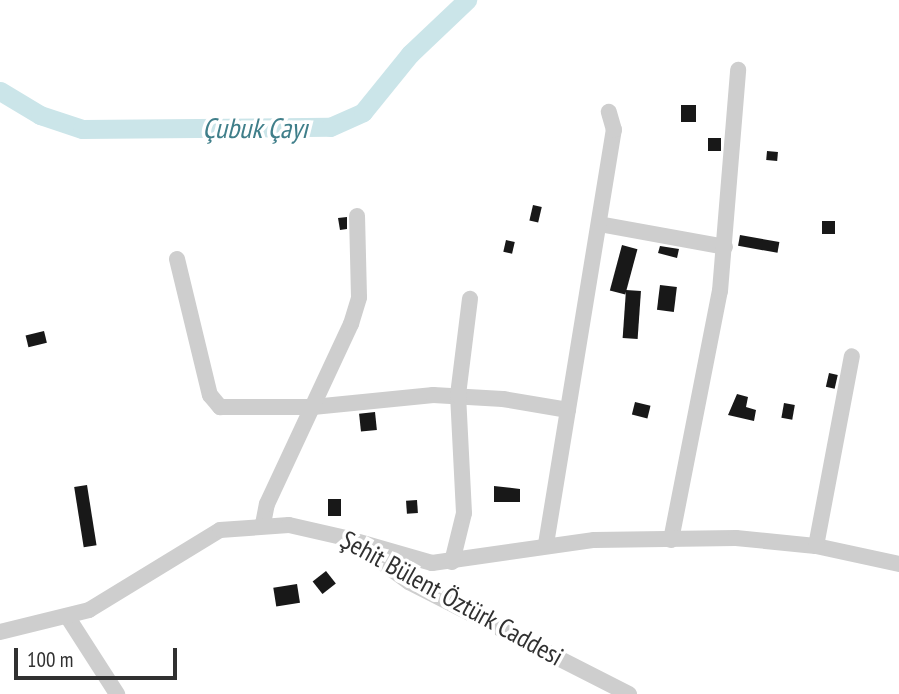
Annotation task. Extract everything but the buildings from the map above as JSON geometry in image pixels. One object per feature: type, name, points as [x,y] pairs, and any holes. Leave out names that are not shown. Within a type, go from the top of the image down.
[{"type":"street","points":[[671,540],[725,247],[738,70]]},
{"type":"street","points":[[546,544],[614,130],[609,112]]},
{"type":"street","points":[[263,524],[267,504],[351,324],[359,297],[357,216]]},
{"type":"street","points":[[598,224],[725,247]]},
{"type":"street","points":[[177,259],[216,404],[231,409],[313,407],[458,396],[568,410]]},
{"type":"street","points":[[452,562],[464,513],[458,396],[470,299]]},
{"type":"street","points":[[816,546],[852,356]]},
{"type":"street","name":"Şehit Bülent Öztürk Caddesi","points":[[0,632],[67,616],[101,604],[208,535],[263,524],[314,528],[350,539],[409,582],[629,694]]},
{"type":"street","points":[[350,539],[432,564],[546,544],[736,538],[816,546],[899,564]]},
{"type":"street","points":[[67,616],[117,694]]},
{"type":"waterway","name":"Çubuk Çayı","points":[[0,91],[40,115],[82,129],[330,127],[363,112],[410,54],[467,0]]}]
